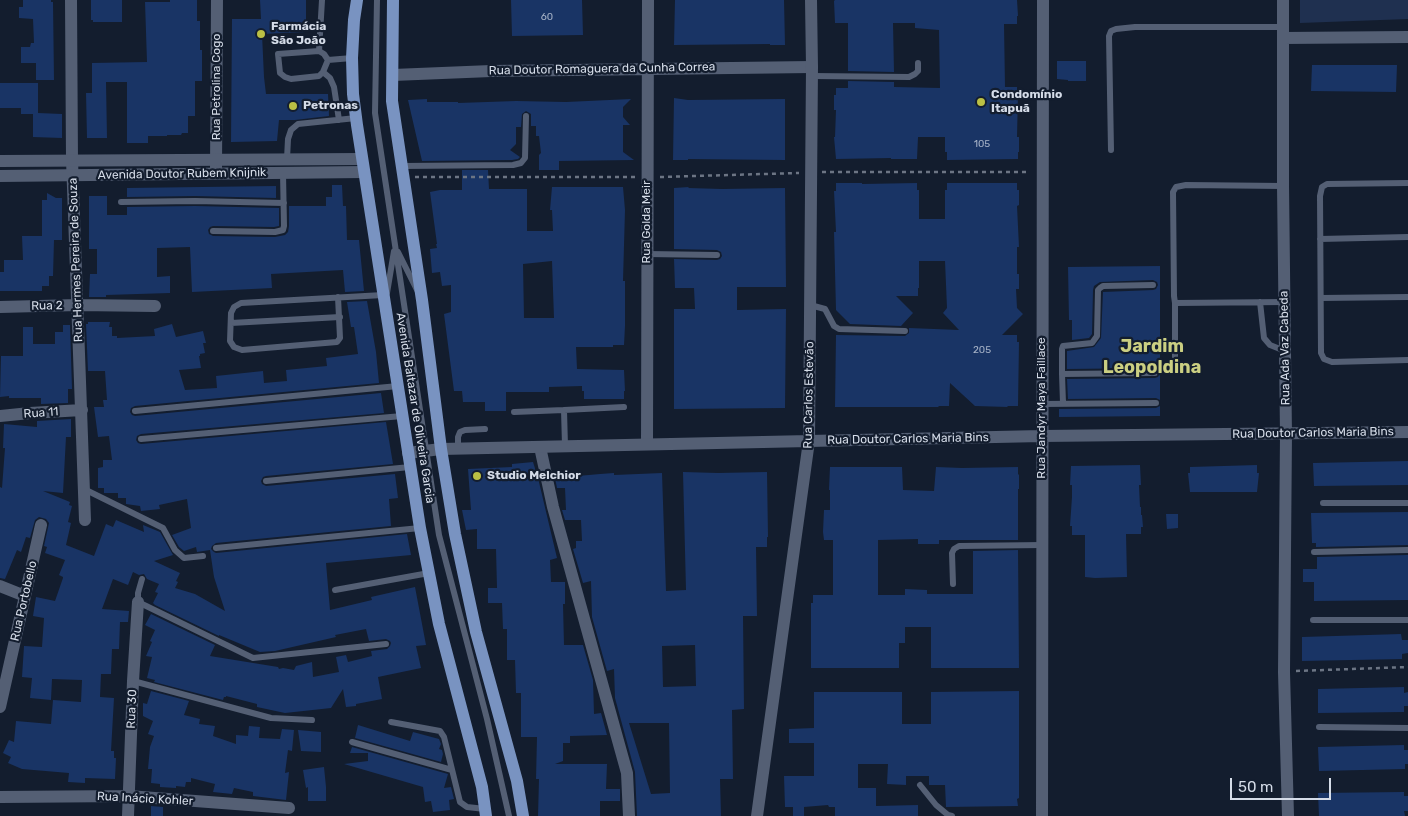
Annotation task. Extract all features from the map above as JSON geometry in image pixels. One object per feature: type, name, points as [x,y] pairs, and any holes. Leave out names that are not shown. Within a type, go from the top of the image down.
[{"type":"main road","name":"Avenida Baltazar de Oliveira Garcia","points":[[357,0],[352,58],[353,94],[410,468],[439,624],[482,787],[485,812]]},
{"type":"main road","name":"Avenida Baltazar de Oliveira Garcia","points":[[393,0],[392,101],[422,300],[441,449],[455,534],[476,632],[517,781],[523,816]]},
{"type":"street","name":"Rua Hermes Pereira de Souza","points":[[71,0],[72,160],[85,520]]},
{"type":"street","name":"Rua Petrolina Cogo","points":[[216,174],[217,0]]},
{"type":"street","name":"Rua Golda Meir","points":[[647,444],[648,0]]},
{"type":"street","name":"Rua Carlos Estevão","points":[[757,816],[810,441],[811,0]]},
{"type":"street","name":"Rua Jandyr Maya Faillace","points":[[1042,816],[1043,0]]},
{"type":"street","name":"Rua Ada Vaz Cabeda","points":[[1283,0],[1286,434],[1284,672],[1288,816]]},
{"type":"street","points":[[1283,32],[1408,37]]},
{"type":"street","name":"Rua Doutor Romaguera da Cunha Correa","points":[[392,75],[648,68],[812,71]]},
{"type":"street","name":"Avenida Doutor Rubem Knijnik","points":[[0,161],[362,158]]},
{"type":"street","name":"Avenida Doutor Rubem Knijnik","points":[[0,176],[364,172]]},
{"type":"street","name":"Rua 2","points":[[0,306],[154,306]]},
{"type":"street","name":"Rua 11","points":[[0,416],[82,410]]},
{"type":"street","name":"Rua Doutor Carlos Maria Bins","points":[[408,453],[441,449],[647,444],[1042,436],[1408,432]]},
{"type":"street","points":[[540,447],[553,507],[627,773],[630,816]]},
{"type":"street","name":"Rua Portobello","points":[[0,704],[41,525]]},
{"type":"street","points":[[0,586],[25,596]]},
{"type":"street","name":"Rua 30","points":[[128,816],[138,602]]},
{"type":"street","name":"Rua Inácio Kohler","points":[[0,797],[128,796],[289,808]]},
{"type":"lane","points":[[320,51],[322,0]]},
{"type":"lane","points":[[377,0],[375,113],[439,535],[487,719],[508,816]]},
{"type":"lane","points":[[1111,150],[1109,36],[1111,31],[1134,27],[1283,32]]},
{"type":"lane","points":[[320,51],[328,60],[323,72],[318,76],[291,79],[280,73],[278,54],[320,51]]},
{"type":"lane","points":[[328,60],[352,58]]},
{"type":"lane","points":[[812,71],[909,77],[918,71],[918,63]]},
{"type":"lane","points":[[323,72],[330,78],[334,87],[339,120]]},
{"type":"lane","points":[[403,172],[521,163],[525,158],[526,116]]},
{"type":"lane","points":[[287,159],[288,140],[292,130],[298,124],[356,118]]},
{"type":"lane","points":[[213,231],[283,230],[283,173]]},
{"type":"lane","points":[[1408,183],[1327,184],[1322,187],[1320,196],[1321,353],[1324,359],[1332,362],[1408,360]]},
{"type":"lane","points":[[1175,366],[1173,192],[1176,186],[1283,186]]},
{"type":"lane","points":[[121,202],[195,200],[284,203]]},
{"type":"lane","points":[[1320,239],[1408,238]]},
{"type":"lane","points":[[394,244],[422,300]]},
{"type":"lane","points":[[338,298],[340,338],[337,342],[242,350],[234,347],[230,341],[231,313],[234,306],[240,303],[338,298],[384,300],[394,244]]},
{"type":"lane","points":[[647,254],[717,255]]},
{"type":"lane","points":[[1063,403],[1062,349],[1063,346],[1092,343],[1097,336],[1098,290],[1103,286],[1153,285]]},
{"type":"lane","points":[[1321,298],[1408,297]]},
{"type":"lane","points":[[1260,302],[1264,338],[1270,345],[1285,351]]},
{"type":"lane","points":[[1175,303],[1284,302]]},
{"type":"lane","points":[[810,305],[825,309],[834,326],[839,329],[905,331]]},
{"type":"lane","points":[[231,323],[340,317]]},
{"type":"lane","points":[[1062,374],[1155,372]]},
{"type":"lane","points":[[135,411],[398,386]]},
{"type":"lane","points":[[1042,404],[1156,403]]},
{"type":"lane","points":[[514,412],[624,407]]},
{"type":"lane","points":[[564,410],[565,446]]},
{"type":"lane","points":[[141,440],[402,416]]},
{"type":"lane","points":[[458,449],[460,432],[485,428]]},
{"type":"lane","points":[[266,481],[410,468]]},
{"type":"lane","points":[[84,489],[163,528],[175,550],[184,558],[202,556]]},
{"type":"lane","points":[[1323,503],[1408,503]]},
{"type":"lane","points":[[216,548],[420,528]]},
{"type":"lane","points":[[953,584],[952,553],[959,546],[1043,545]]},
{"type":"lane","points":[[1314,552],[1408,550]]},
{"type":"lane","points":[[335,590],[429,573]]},
{"type":"lane","points":[[142,579],[138,593],[138,602],[252,658],[386,644]]},
{"type":"lane","points":[[1313,620],[1408,620]]},
{"type":"lane","points":[[133,681],[271,718],[312,720]]},
{"type":"lane","points":[[392,722],[440,731],[444,737],[460,802],[467,807],[485,812]]},
{"type":"lane","points":[[1318,727],[1408,728]]},
{"type":"lane","points":[[352,742],[452,770]]},
{"type":"lane","points":[[920,785],[936,805],[952,816]]},
{"type":"path","points":[[403,172],[648,177],[811,172],[1043,172]]},
{"type":"path","points":[[1284,672],[1408,666]]},
{"type":"shaded area","points":[[1300,0],[1408,0],[1408,19],[1300,23]]},
{"type":"building","points":[[23,0],[51,0],[53,2],[54,80],[36,80],[36,63],[21,63],[21,47],[30,47],[31,43],[34,43],[33,19],[19,18],[19,7],[23,7]]},
{"type":"building","points":[[91,0],[122,0],[122,22],[93,22],[91,20]]},
{"type":"building","points":[[170,0],[197,0],[197,21],[200,21],[202,81],[195,81],[195,116],[188,116],[188,133],[148,136],[148,143],[127,143],[127,82],[106,82],[107,138],[87,138],[86,93],[92,93],[92,63],[147,62],[145,2],[170,2]]},
{"type":"building","points":[[260,0],[306,0],[306,32],[262,34],[266,94],[328,94],[329,116],[279,120],[277,141],[231,142],[232,19],[261,19]]},
{"type":"building","points":[[511,0],[582,0],[583,35],[512,36]]},
{"type":"building","points":[[675,0],[784,0],[785,45],[674,45]]},
{"type":"building","points":[[835,0],[1017,0],[1017,24],[1004,24],[1005,87],[1017,87],[1018,94],[1018,159],[947,160],[945,137],[918,137],[917,159],[836,159],[834,137],[836,110],[834,110],[834,95],[836,95],[836,88],[848,88],[848,81],[894,82],[894,87],[940,88],[939,30],[915,28],[915,23],[893,23],[894,72],[848,71],[848,23],[835,23]]},
{"type":"building","points":[[1057,61],[1086,61],[1086,81],[1057,79]]},
{"type":"building","points":[[1312,65],[1397,65],[1396,92],[1311,91]]},
{"type":"building","points":[[0,83],[38,83],[38,113],[62,114],[62,138],[33,137],[33,114],[21,114],[21,108],[0,108]]},
{"type":"building","points":[[674,98],[688,100],[785,99],[785,160],[673,160]]},
{"type":"building","points":[[427,99],[427,102],[458,103],[631,99],[623,107],[623,117],[630,125],[623,125],[623,152],[634,160],[559,161],[559,170],[539,170],[539,155],[541,153],[539,136],[536,136],[536,126],[531,126],[531,114],[526,111],[522,114],[521,127],[516,127],[516,144],[510,150],[520,157],[518,159],[422,161],[408,100]]},
{"type":"building","points":[[462,170],[488,170],[489,189],[527,189],[527,231],[553,231],[552,210],[550,210],[552,187],[623,187],[625,210],[624,345],[613,345],[613,347],[576,347],[577,369],[624,370],[624,399],[584,399],[582,386],[549,387],[549,392],[506,392],[506,411],[485,411],[485,402],[463,402],[462,391],[454,391],[444,314],[451,312],[451,285],[442,286],[440,272],[432,273],[430,249],[437,248],[437,244],[430,192],[462,190]],"holes":[[[552,261],[554,318],[524,318],[523,264]]]},
{"type":"building","points":[[836,183],[917,183],[917,190],[919,190],[919,219],[945,219],[945,190],[947,190],[947,183],[1017,183],[1017,190],[1019,190],[1019,205],[1017,206],[1019,247],[1017,247],[1017,274],[1019,274],[1019,289],[1016,289],[1017,308],[1023,314],[1002,335],[1017,335],[1017,342],[1019,342],[1018,406],[975,406],[950,383],[949,406],[835,407],[836,335],[905,336],[909,333],[909,328],[959,330],[943,313],[947,308],[945,261],[919,261],[918,296],[896,296],[913,313],[901,326],[850,324],[836,310],[834,191],[836,191]]},
{"type":"building","points":[[332,185],[342,185],[343,206],[346,206],[347,240],[359,240],[364,291],[345,292],[343,270],[271,274],[272,288],[192,292],[190,247],[157,248],[157,277],[170,276],[170,293],[89,297],[90,274],[97,274],[97,249],[89,249],[89,196],[107,196],[107,215],[127,215],[127,207],[279,208],[279,226],[213,226],[208,230],[209,234],[213,236],[275,237],[285,235],[288,232],[289,206],[326,206],[326,197],[332,197]]},
{"type":"building","points":[[276,186],[276,198],[127,197],[127,188]]},
{"type":"building","points":[[674,188],[722,189],[785,188],[786,287],[737,287],[737,310],[786,309],[785,408],[674,409],[674,309],[695,309],[694,288],[675,288],[674,259],[717,260],[722,256],[721,252],[717,250],[674,249]]},
{"type":"building","points":[[47,193],[56,198],[62,198],[62,240],[54,240],[53,276],[49,276],[49,286],[42,286],[42,291],[0,291],[0,272],[4,272],[4,260],[23,260],[22,236],[42,236],[42,200],[47,200]]},
{"type":"building","points":[[1160,266],[1160,373],[1155,368],[1067,369],[1067,351],[1094,347],[1101,338],[1103,292],[1153,290],[1158,285],[1153,280],[1100,282],[1094,286],[1093,290],[1092,334],[1089,338],[1072,340],[1072,320],[1069,320],[1068,267]]},
{"type":"building","points":[[367,301],[376,352],[379,383],[135,406],[131,408],[130,412],[135,416],[381,393],[384,413],[141,434],[137,436],[136,440],[141,444],[386,422],[393,464],[266,476],[261,481],[266,486],[395,474],[398,498],[389,499],[391,526],[216,543],[211,549],[216,553],[407,534],[411,555],[326,563],[330,610],[372,600],[371,597],[415,587],[426,645],[416,646],[421,668],[378,677],[382,699],[346,707],[343,689],[331,708],[285,713],[257,707],[257,704],[226,696],[223,700],[154,682],[155,680],[147,678],[152,657],[146,656],[155,630],[145,625],[151,614],[215,645],[210,656],[294,670],[296,666],[312,662],[313,677],[339,672],[336,657],[346,655],[348,662],[372,656],[371,651],[387,649],[391,643],[386,639],[369,641],[366,629],[275,651],[260,652],[219,636],[155,605],[153,603],[158,593],[155,592],[159,584],[147,579],[144,574],[139,575],[133,572],[128,585],[113,579],[102,609],[129,611],[128,622],[120,622],[119,649],[112,649],[111,674],[101,674],[100,697],[114,698],[111,751],[114,751],[114,758],[116,758],[115,779],[85,778],[85,783],[68,782],[69,773],[22,769],[8,763],[11,757],[3,753],[9,740],[14,742],[16,721],[51,724],[53,700],[81,702],[82,680],[52,679],[51,700],[30,698],[32,678],[22,677],[24,646],[42,647],[44,618],[33,616],[36,597],[55,601],[63,578],[59,575],[65,560],[45,553],[47,547],[44,546],[49,523],[46,519],[39,517],[35,520],[30,538],[26,537],[21,552],[17,550],[5,579],[0,578],[0,487],[2,488],[5,448],[3,448],[4,424],[37,427],[37,421],[71,419],[71,437],[66,437],[63,493],[43,491],[70,502],[69,505],[72,506],[68,522],[71,523],[66,545],[94,556],[106,524],[113,527],[116,520],[144,532],[143,525],[160,532],[173,555],[154,561],[180,573],[175,588],[195,594],[225,611],[214,577],[210,550],[197,552],[196,547],[184,551],[179,547],[172,535],[191,528],[187,499],[159,505],[160,509],[141,511],[140,506],[126,504],[126,498],[118,498],[118,493],[104,493],[104,488],[98,488],[98,468],[103,467],[103,460],[112,460],[109,436],[98,437],[94,407],[104,407],[103,400],[107,400],[105,371],[88,371],[86,324],[88,322],[110,322],[109,327],[112,327],[112,336],[117,336],[117,338],[155,336],[154,329],[172,324],[176,337],[203,331],[206,343],[203,343],[205,353],[199,356],[201,368],[179,370],[185,390],[217,388],[216,376],[263,371],[264,383],[287,381],[286,370],[327,366],[326,358],[358,354],[354,327],[351,327],[347,302]]},
{"type":"building","points":[[63,325],[70,325],[72,389],[68,389],[68,403],[41,404],[41,398],[0,397],[1,356],[23,356],[23,327],[33,327],[33,344],[55,344],[55,332],[63,332]]},
{"type":"building","points":[[1160,373],[1160,400],[1156,398],[1068,399],[1067,379],[1155,378]]},
{"type":"building","points":[[1160,406],[1160,416],[1059,417],[1059,409],[1156,408]]},
{"type":"building","points":[[1408,461],[1408,485],[1314,486],[1313,463]]},
{"type":"building","points":[[533,462],[557,558],[550,560],[551,582],[565,582],[565,604],[563,604],[564,645],[583,645],[593,680],[594,714],[601,713],[607,735],[570,736],[570,743],[563,743],[563,761],[555,764],[607,764],[606,789],[620,789],[620,801],[600,801],[600,816],[538,816],[539,779],[536,779],[537,737],[521,737],[521,693],[516,693],[515,660],[507,660],[507,629],[503,629],[502,603],[488,603],[488,588],[497,588],[496,549],[477,549],[477,529],[466,530],[462,510],[471,510],[468,469],[512,467],[512,464]]},
{"type":"building","points":[[1140,465],[1140,507],[1143,527],[1141,527],[1141,534],[1126,534],[1127,577],[1085,577],[1085,535],[1072,535],[1072,526],[1070,526],[1072,497],[1072,485],[1070,485],[1071,466]]},
{"type":"building","points":[[1257,465],[1257,473],[1259,473],[1257,492],[1190,492],[1188,473],[1190,473],[1190,467]]},
{"type":"building","points":[[830,467],[902,467],[903,490],[934,491],[936,467],[1018,467],[1018,540],[939,540],[939,544],[918,544],[918,539],[878,540],[878,595],[905,595],[905,589],[927,590],[927,594],[973,594],[973,551],[1018,550],[1019,668],[931,668],[931,627],[905,627],[905,643],[899,643],[899,668],[811,668],[811,603],[813,603],[813,595],[833,595],[833,540],[824,540],[823,532],[824,510],[830,510]]},
{"type":"building","points":[[683,472],[767,472],[767,547],[756,547],[757,616],[743,616],[744,709],[732,710],[733,779],[720,779],[721,816],[637,816],[635,772],[615,698],[614,669],[607,671],[592,617],[591,581],[583,583],[573,549],[576,548],[576,541],[582,541],[581,520],[565,520],[562,510],[566,510],[565,488],[557,488],[555,478],[614,473],[614,475],[662,473],[666,591],[686,590]],"holes":[[[695,645],[696,686],[663,687],[662,646]],[[629,723],[669,723],[670,793],[651,794]]]},
{"type":"building","points":[[1408,512],[1408,545],[1316,547],[1316,543],[1312,543],[1311,513]]},
{"type":"building","points":[[1166,514],[1178,514],[1178,528],[1167,529]]},
{"type":"building","points":[[1408,555],[1408,600],[1314,601],[1314,582],[1303,582],[1303,569],[1317,569],[1317,557]]},
{"type":"building","points":[[1401,634],[1402,640],[1408,640],[1408,653],[1402,654],[1402,659],[1302,661],[1302,637]]},
{"type":"building","points":[[1404,687],[1404,693],[1408,692],[1408,706],[1404,706],[1404,712],[1318,713],[1318,689]]},
{"type":"building","points":[[151,691],[189,701],[184,715],[200,719],[199,724],[215,726],[213,736],[236,744],[236,735],[248,736],[249,726],[260,727],[259,738],[280,739],[282,729],[294,730],[292,751],[288,750],[285,773],[289,772],[286,800],[253,796],[253,792],[234,788],[232,794],[213,792],[215,784],[191,778],[191,782],[186,782],[185,787],[160,787],[160,784],[151,783],[152,769],[148,769],[150,747],[154,736],[148,734],[153,721],[143,716],[143,703],[147,704]]},
{"type":"building","points":[[1019,691],[1018,806],[946,807],[945,785],[929,785],[929,776],[906,776],[906,785],[887,784],[888,764],[858,764],[858,788],[876,788],[876,806],[918,805],[918,816],[835,816],[835,807],[829,807],[828,805],[804,807],[804,816],[793,816],[793,807],[785,807],[784,776],[814,776],[814,743],[789,743],[789,729],[814,728],[814,692],[902,692],[902,724],[931,724],[931,692]]},
{"type":"building","points":[[358,725],[410,741],[413,732],[439,739],[441,744],[439,749],[442,750],[443,754],[441,762],[355,738]]},
{"type":"building","points":[[298,730],[321,732],[321,752],[301,751]]},
{"type":"building","points":[[1404,745],[1404,750],[1408,750],[1408,764],[1405,764],[1405,769],[1319,771],[1318,747]]},
{"type":"building","points":[[352,747],[448,774],[444,788],[451,787],[454,799],[449,800],[450,810],[433,812],[431,801],[425,802],[423,787],[344,764],[368,761],[368,753],[350,753]]},
{"type":"building","points":[[324,767],[326,801],[308,801],[308,787],[306,788],[303,770]]},
{"type":"building","points":[[1404,792],[1404,796],[1408,796],[1408,811],[1404,811],[1405,816],[1319,816],[1318,793]]},
{"type":"building","points":[[151,806],[163,807],[163,816],[151,816]]},
{"type":"place","name":"Farmácia São João","points":[[261,34]]},
{"type":"place","name":"Condomínio Itapuã","points":[[981,102]]},
{"type":"place","name":"Petronas","points":[[293,106]]},
{"type":"place","name":"Studio Melchior","points":[[477,476]]},
{"type":"district","name":"Jardim Leopoldina","points":[[1152,357]]}]
